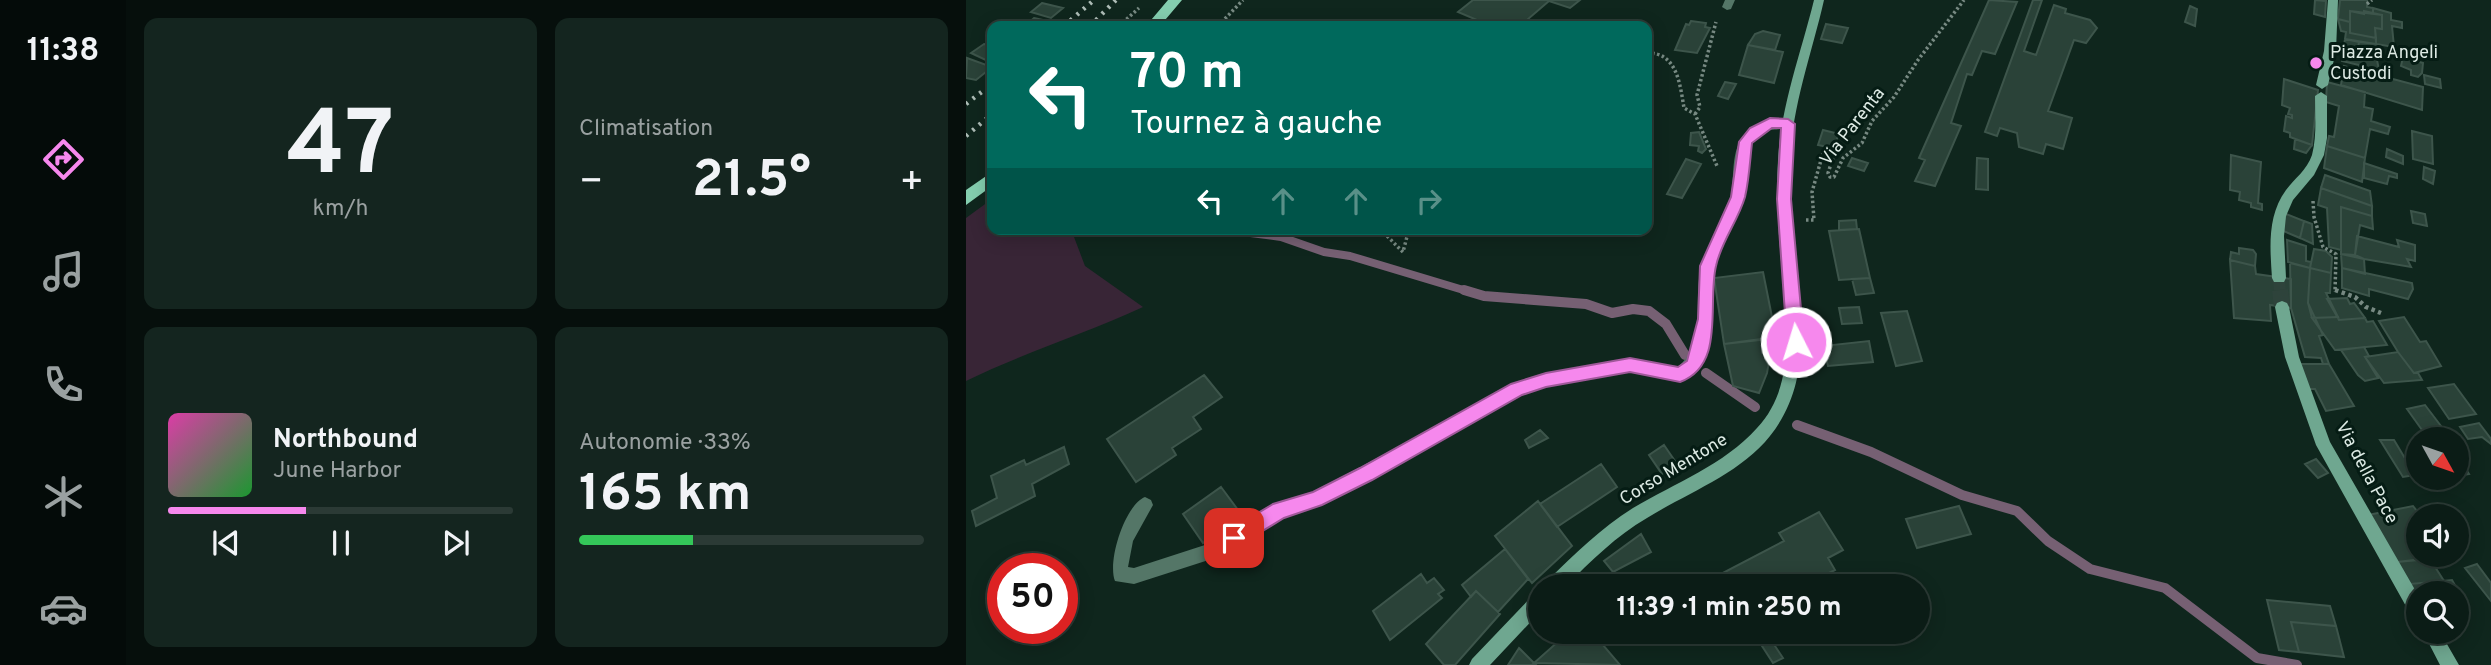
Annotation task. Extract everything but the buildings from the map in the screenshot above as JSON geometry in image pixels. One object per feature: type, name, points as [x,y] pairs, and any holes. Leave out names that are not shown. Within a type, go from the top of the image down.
[{"type":"main road","points":[[1157,21],[1175,0]]},
{"type":"main road","name":"Corso Mentone","points":[[1566,574],[1637,514],[1733,461],[1752,446],[1779,412],[1788,388],[1796,342],[1784,199],[1788,124],[1819,0]]},
{"type":"main road","points":[[2279,278],[2276,239],[2281,213],[2288,196],[2315,164],[2319,151],[2322,91],[2330,46],[2333,0]]},
{"type":"main road","points":[[966,199],[987,182]]},
{"type":"main road","name":"Via della Pace","points":[[2282,307],[2292,357],[2325,445],[2406,590]]},
{"type":"main road","points":[[1478,665],[1528,613]]},
{"type":"main road","points":[[2438,644],[2450,665]]},
{"type":"lane","points":[[1145,505],[1122,548],[1119,563],[1121,575],[1133,576],[1212,551],[1279,510],[1316,499],[1517,390],[1546,380],[1630,365],[1680,374],[1693,366],[1699,352],[1706,319],[1708,266],[1738,197],[1745,142],[1763,125],[1788,124]]},
{"type":"path","points":[[1223,21],[1243,0]]},
{"type":"path","name":"Via Parenta","points":[[1784,199],[1803,198],[1807,222],[1814,220],[1812,192],[1823,153],[1834,155],[1828,173],[1834,177],[1843,158],[1849,150],[1862,143],[1872,121],[1894,97],[1918,60],[1964,0]]},
{"type":"path","points":[[2367,5],[2372,0]]},
{"type":"path","points":[[1122,21],[1144,3]]},
{"type":"path","points":[[1695,114],[1700,107],[1697,95],[1708,47],[1716,23],[1729,4]]},
{"type":"path","points":[[1652,52],[1667,55],[1677,75],[1685,108],[1695,114],[1719,169],[1738,197]]},
{"type":"path","points":[[2306,176],[2314,182],[2314,216],[2323,247],[2336,254],[2335,292],[2354,296],[2366,307],[2381,313]]},
{"type":"path","points":[[1387,235],[1403,252],[1407,235]]},
{"type":"shaded area","points":[[987,203],[987,235],[1073,235],[1085,266],[1143,307],[966,381],[966,218]]},
{"type":"waterway","points":[[1266,235],[1281,237],[1324,252],[1350,256],[1470,292]]},
{"type":"waterway","points":[[1464,290],[1484,296],[1586,304],[1612,313],[1633,309],[1649,311],[1666,324],[1685,355]]},
{"type":"waterway","points":[[1706,373],[1755,407]]},
{"type":"waterway","points":[[1797,425],[1871,452],[1962,495],[2017,511],[2048,541],[2090,569],[2165,588],[2257,658],[2297,665]]},
{"type":"tunnel","points":[[2279,278],[2280,292]]},
{"type":"tunnel","points":[[2280,290],[2282,307]]},
{"type":"railway","points":[[1070,21],[1094,0]]},
{"type":"railway","points":[[1095,21],[1116,0]]},
{"type":"railway","points":[[966,104],[987,88]]},
{"type":"railway","points":[[966,136],[987,118]]},
{"type":"place","name":"Piazza Angeli Custodi","points":[[2316,63]]},
{"type":"route","points":[[1234,538],[1279,510],[1316,499],[1366,474],[1517,390],[1546,380],[1630,365],[1680,374],[1693,366],[1706,319],[1705,283],[1708,266],[1738,197],[1745,142],[1755,131],[1770,123],[1788,124],[1784,155],[1784,199],[1796,342]]}]
